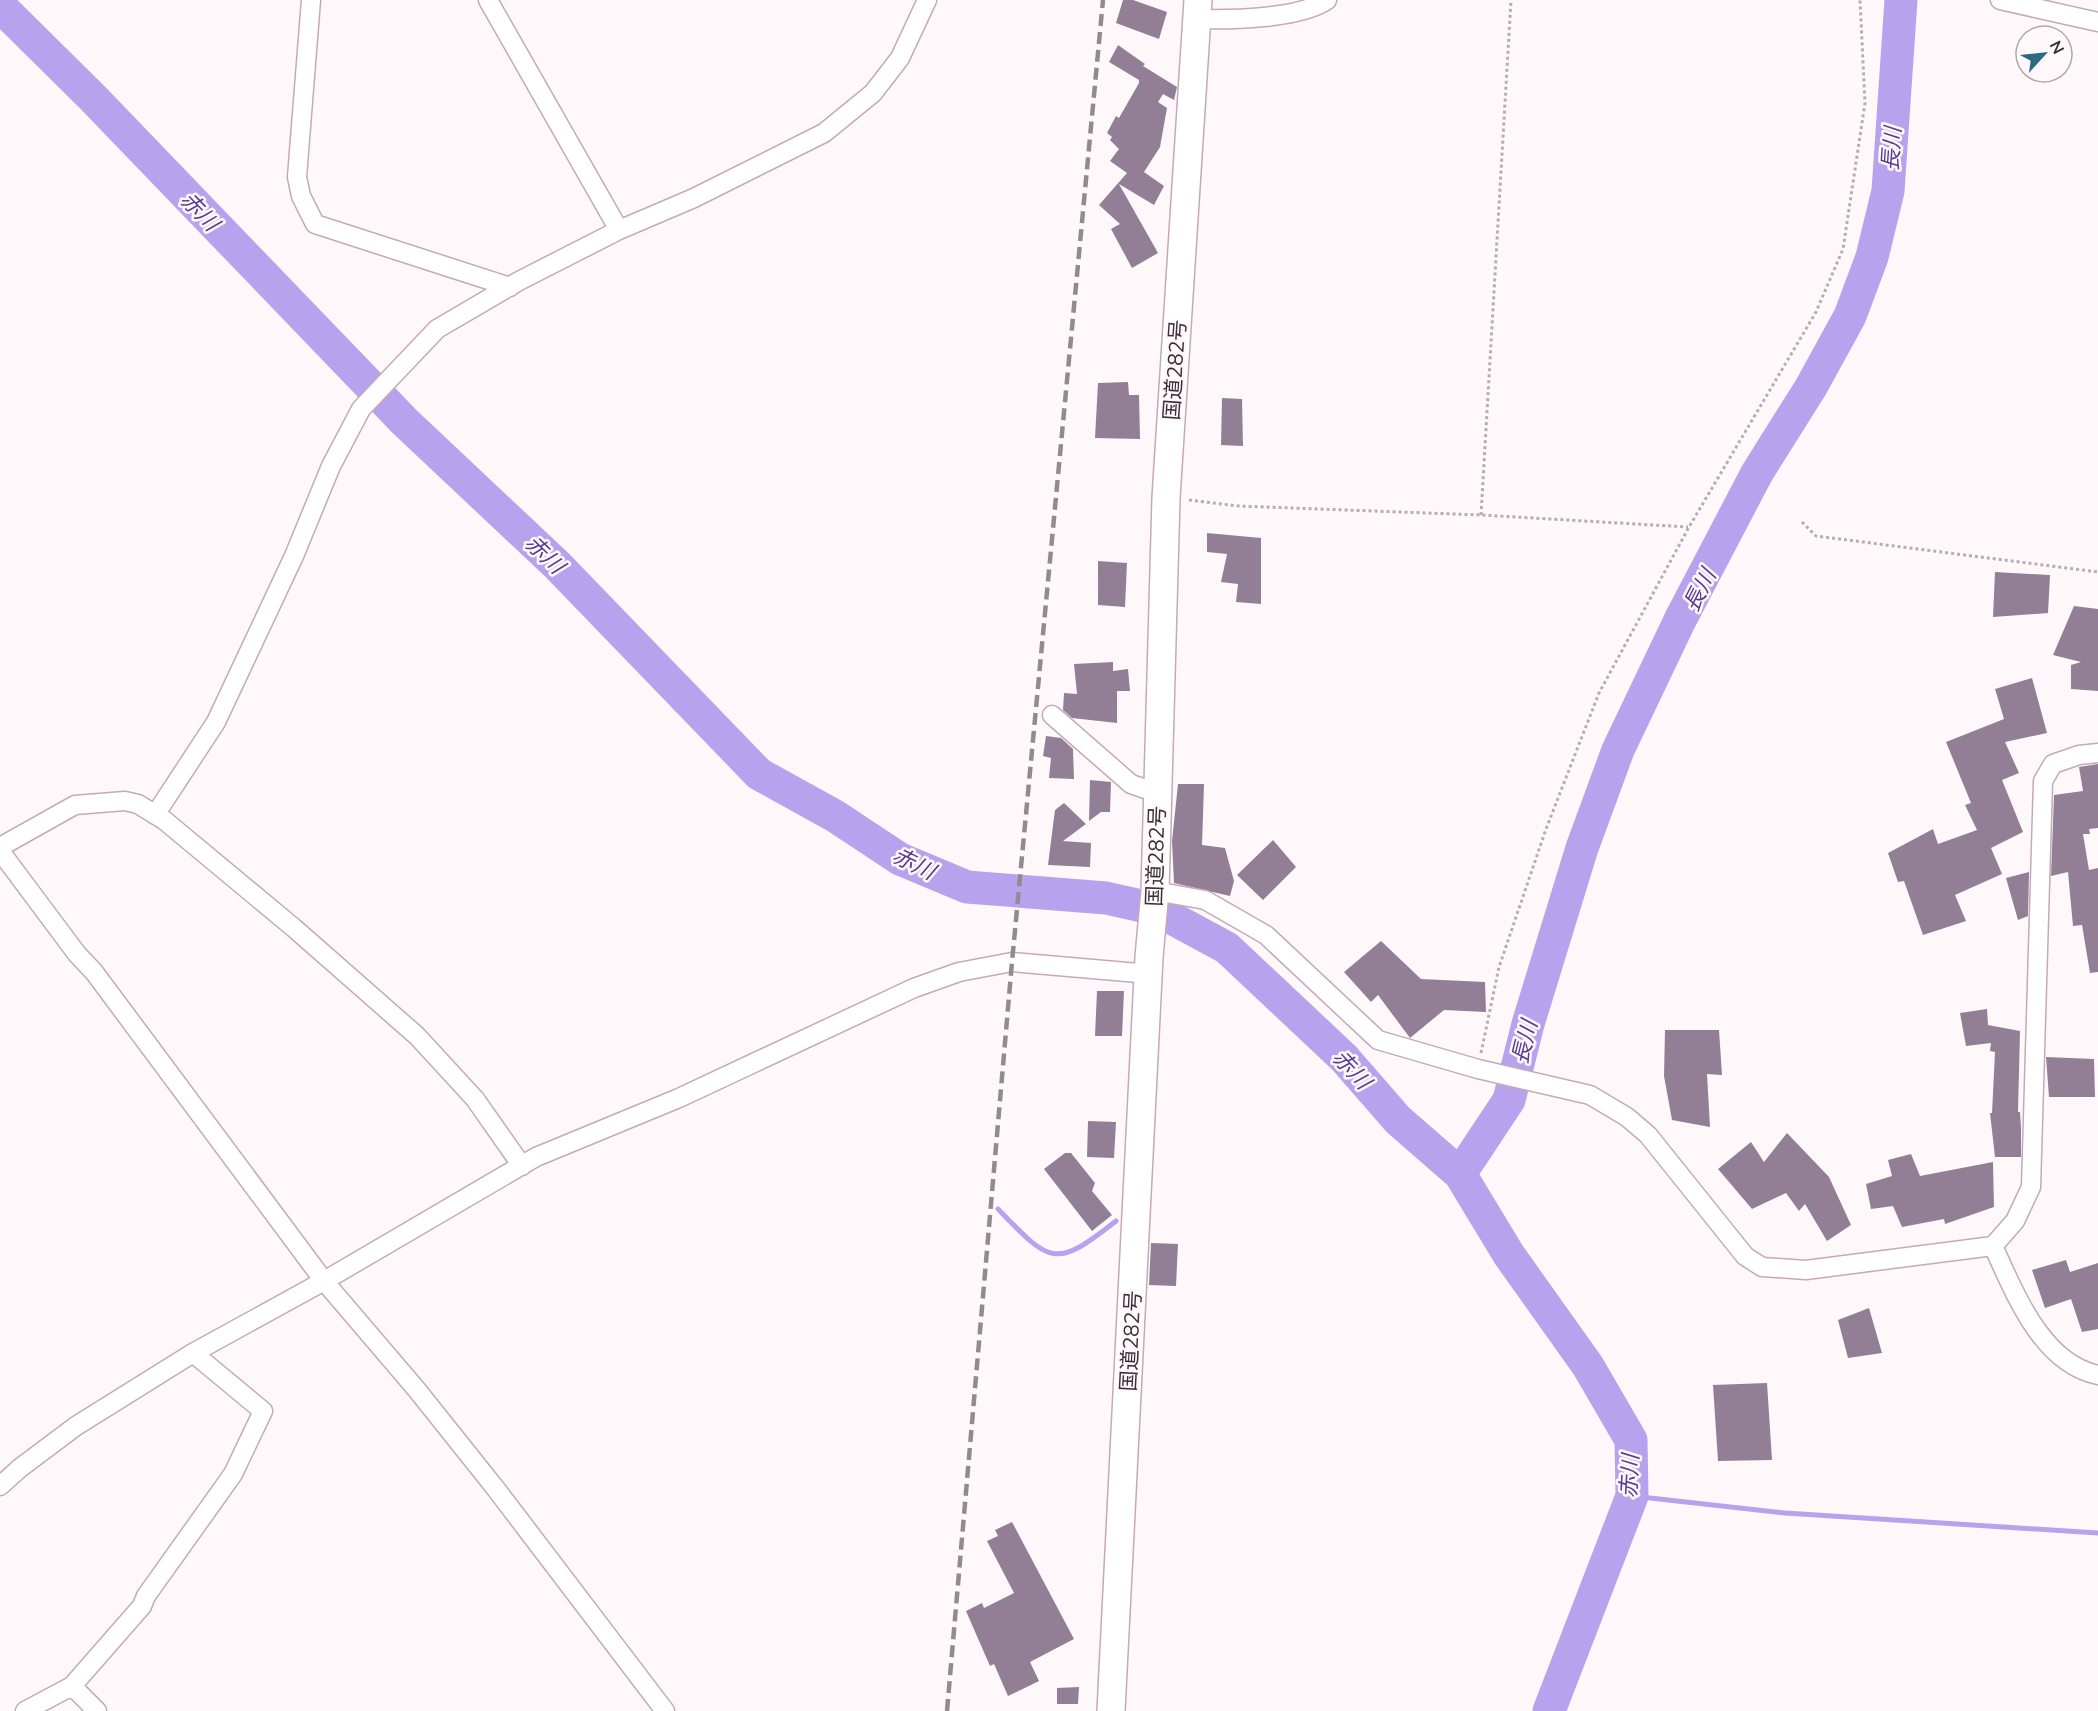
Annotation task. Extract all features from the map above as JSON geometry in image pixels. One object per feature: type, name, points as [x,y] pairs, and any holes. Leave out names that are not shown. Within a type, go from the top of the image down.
[{"type":"highway","name":"国道282号","points":[[1111,1711],[1149,965],[1155,891],[1166,498],[1197,10]]},
{"type":"street","points":[[311,0],[297,177],[301,196],[315,224],[510,287]]},
{"type":"street","points":[[488,0],[619,230]]},
{"type":"street","points":[[155,815],[216,722],[294,556],[331,466],[361,410],[437,329],[510,287],[619,230],[694,198],[824,133],[873,93],[900,58],[927,0]]},
{"type":"street","points":[[1197,10],[1228,20],[1314,9],[1327,0]]},
{"type":"street","points":[[2000,0],[2098,21]]},
{"type":"street","points":[[1052,715],[1131,784],[1157,793]]},
{"type":"street","points":[[1155,891],[1205,900],[1266,935],[1378,1040],[1478,1070],[1590,1095],[1627,1117],[1648,1135],[1745,1256],[1762,1267],[1806,1270],[1993,1245],[2015,1221],[2031,1187],[2043,781],[2053,764],[2079,755],[2098,753]]},
{"type":"street","points":[[522,1166],[475,1099],[417,1036],[294,928],[155,815],[138,804],[125,801],[75,806],[0,849],[324,1281],[482,1472],[665,1711]]},
{"type":"street","points":[[0,1486],[76,1426],[193,1353],[324,1281],[536,1156],[678,1098],[914,988],[959,972],[1012,962],[1149,965]]},
{"type":"street","points":[[1993,1245],[2012,1285],[2044,1340],[2081,1372],[2098,1375]]},
{"type":"street","points":[[25,1711],[72,1686],[142,1606],[146,1596],[233,1474],[263,1411],[193,1353]]},
{"type":"street","points":[[72,1686],[97,1711]]},
{"type":"path","points":[[1481,515],[1511,0]]},
{"type":"path","points":[[1478,1070],[1499,967],[1546,829],[1599,693],[1689,527],[1816,312],[1843,249],[1865,103],[1860,0]]},
{"type":"path","points":[[1166,498],[1238,506],[1481,515],[1689,527]]},
{"type":"path","points":[[1802,522],[1816,536],[2098,572]]},
{"type":"building","points":[[1123,0],[1133,0],[1167,12],[1159,39],[1116,23]]},
{"type":"building","points":[[1118,45],[1145,64],[1143,66],[1177,87],[1174,100],[1163,94],[1158,102],[1167,108],[1160,147],[1144,172],[1164,186],[1154,205],[1119,184],[1158,253],[1132,268],[1111,229],[1120,224],[1099,205],[1127,173],[1110,161],[1119,149],[1107,133],[1116,116],[1119,118],[1139,83],[1139,80],[1109,62]]},
{"type":"building","points":[[1128,382],[1129,395],[1139,395],[1140,439],[1095,438],[1098,383]]},
{"type":"building","points":[[1222,398],[1242,399],[1243,446],[1221,445]]},
{"type":"building","points":[[1207,533],[1261,538],[1261,604],[1236,602],[1238,584],[1221,582],[1227,554],[1207,552]]},
{"type":"building","points":[[1098,561],[1127,563],[1125,607],[1098,605]]},
{"type":"building","points":[[1995,572],[2050,575],[2048,613],[1993,617]]},
{"type":"building","points":[[2074,606],[2098,609],[2098,691],[2071,689],[2071,665],[2081,662],[2053,655]]},
{"type":"building","points":[[1113,662],[1113,671],[1128,669],[1130,691],[1117,691],[1117,723],[1072,718],[1063,710],[1064,693],[1077,694],[1074,664]]},
{"type":"building","points":[[2032,678],[2047,733],[2005,742],[2019,773],[2002,780],[2023,832],[1991,848],[2002,874],[1955,895],[1966,921],[1923,935],[1904,881],[1898,882],[1888,853],[1933,829],[1938,844],[1977,830],[1965,805],[1971,803],[1946,742],[2004,719],[1995,689]]},
{"type":"building","points":[[1046,736],[1061,738],[1073,749],[1074,779],[1049,778],[1051,758],[1043,756]]},
{"type":"building","points":[[2098,764],[2098,828],[2089,829],[2090,834],[2083,834],[2089,870],[2098,868],[2098,972],[2090,973],[2082,925],[2073,926],[2068,872],[2051,876],[2054,795],[2083,791],[2079,767]]},
{"type":"building","points":[[1090,780],[1111,782],[1110,812],[1101,812],[1089,821]]},
{"type":"building","points":[[1178,784],[1204,784],[1202,845],[1225,848],[1234,881],[1230,896],[1174,883],[1172,841]]},
{"type":"building","points":[[1064,803],[1086,824],[1063,841],[1091,843],[1090,867],[1048,865],[1055,810]]},
{"type":"building","points":[[1273,840],[1296,867],[1263,900],[1237,875]]},
{"type":"building","points":[[2029,872],[2028,916],[2018,920],[2006,878]]},
{"type":"building","points":[[1381,941],[1421,979],[1485,982],[1486,1012],[1444,1010],[1410,1038],[1378,995],[1371,1002],[1344,972]]},
{"type":"building","points":[[1097,991],[1124,991],[1122,1036],[1095,1036]]},
{"type":"building","points":[[1987,1009],[1988,1025],[2020,1031],[2018,1112],[2020,1112],[2021,1157],[1995,1157],[1990,1113],[1992,1113],[1995,1052],[1990,1051],[1991,1043],[1966,1046],[1960,1013]]},
{"type":"building","points":[[1665,1030],[1719,1030],[1722,1075],[1707,1074],[1710,1127],[1672,1120],[1664,1076]]},
{"type":"building","points":[[2046,1057],[2094,1059],[2095,1097],[2049,1097]]},
{"type":"building","points":[[1088,1121],[1116,1122],[1114,1158],[1087,1157]]},
{"type":"building","points":[[1787,1133],[1829,1177],[1851,1225],[1827,1241],[1805,1204],[1799,1211],[1786,1193],[1752,1209],[1718,1169],[1751,1142],[1764,1162]]},
{"type":"building","points":[[1065,1153],[1071,1153],[1095,1183],[1092,1191],[1112,1215],[1092,1231],[1044,1169]]},
{"type":"building","points":[[1911,1154],[1920,1176],[1993,1162],[1994,1207],[1945,1224],[1944,1219],[1902,1227],[1893,1206],[1871,1209],[1866,1184],[1892,1176],[1888,1160]]},
{"type":"building","points":[[1151,1243],[1178,1244],[1176,1286],[1149,1285]]},
{"type":"building","points":[[2066,1260],[2070,1272],[2098,1263],[2098,1329],[2082,1332],[2071,1299],[2045,1308],[2032,1270]]},
{"type":"building","points":[[1869,1308],[1882,1353],[1848,1358],[1838,1320]]},
{"type":"building","points":[[1767,1383],[1772,1460],[1718,1461],[1713,1385]]},
{"type":"building","points":[[1012,1522],[1074,1639],[1030,1662],[1039,1681],[1008,1696],[994,1664],[990,1666],[966,1611],[982,1603],[984,1608],[1014,1593],[987,1541],[998,1536],[995,1530]]},
{"type":"building","points":[[1079,1687],[1078,1704],[1057,1704],[1057,1688]]},
{"type":"waterway","name":"長川","points":[[1460,1174],[1509,1100],[1528,1024],[1582,848],[1618,750],[1680,620],[1757,473],[1811,387],[1850,316],[1872,257],[1888,191],[1901,0]]},
{"type":"waterway","name":"赤川","points":[[0,6],[93,98],[405,422],[557,565],[759,774],[835,816],[900,859],[967,887],[1106,898],[1155,909],[1227,948],[1344,1058],[1398,1120],[1460,1174],[1509,1255],[1588,1366],[1631,1440],[1632,1496],[1549,1711]]},
{"type":"waterway","points":[[998,1209],[1030,1241],[1054,1254],[1066,1253],[1079,1247],[1116,1221]]},
{"type":"waterway","points":[[1632,1496],[1785,1513],[2098,1533]]},
{"type":"railway","points":[[947,1711],[1012,962],[1103,0]]}]
